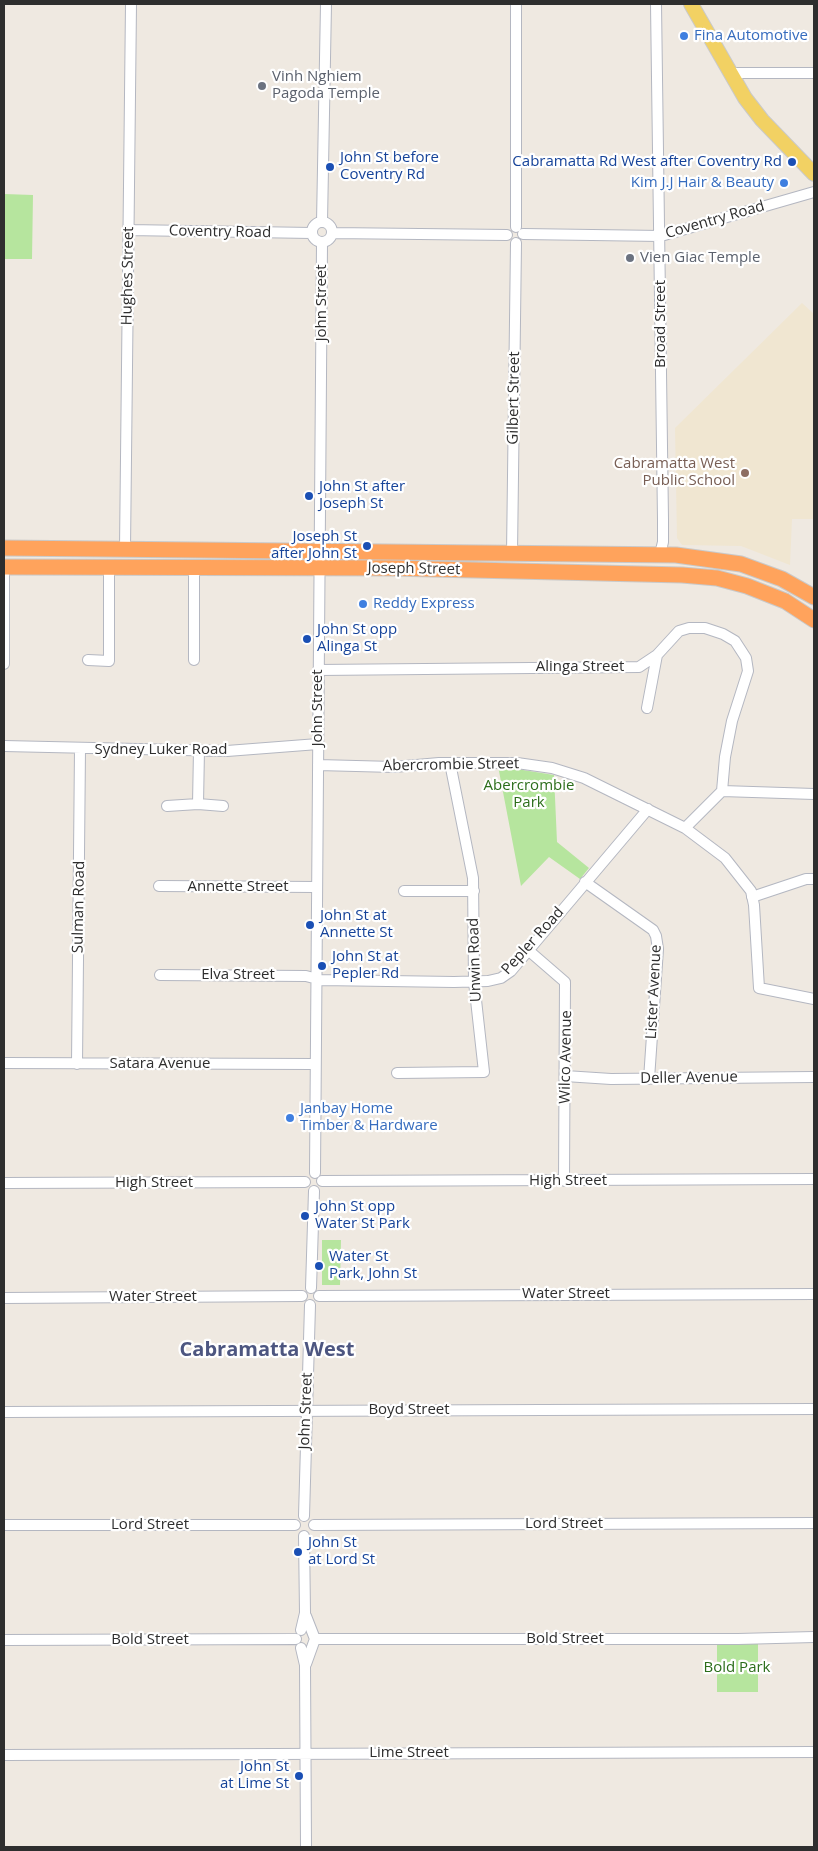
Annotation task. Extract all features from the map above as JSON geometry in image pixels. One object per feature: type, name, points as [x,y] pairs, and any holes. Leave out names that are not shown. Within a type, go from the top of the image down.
[{"type":"highway","name":"Joseph Street","points":[[4,548],[660,554],[691,556],[741,564],[782,578],[814,597]]},
{"type":"highway","name":"Joseph Street","points":[[4,567],[318,568],[682,575],[717,578],[747,586],[785,601],[814,620]]},
{"type":"main road","points":[[691,4],[730,73],[762,120],[814,174]]},
{"type":"street","name":"Hughes Street","points":[[125,548],[131,4]]},
{"type":"street","points":[[322,222],[326,4]]},
{"type":"street","points":[[507,235],[511,242],[521,241],[516,4]]},
{"type":"street","name":"Broad Street","points":[[656,4],[661,236],[663,542],[660,554]]},
{"type":"street","points":[[730,73],[814,73]]},
{"type":"street","name":"Coventry Road","points":[[520,231],[661,236],[814,192]]},
{"type":"street","points":[[322,222],[330,226],[332,233],[331,238],[322,243],[314,239],[312,233],[315,225],[322,222]]},
{"type":"street","name":"Coventry Road","points":[[128,230],[312,233]]},
{"type":"street","points":[[507,235],[509,230],[520,231]]},
{"type":"street","points":[[332,233],[507,235]]},
{"type":"street","name":"John Street","points":[[315,1173],[318,552],[322,243]]},
{"type":"street","name":"Gilbert Street","points":[[512,553],[516,243]]},
{"type":"street","points":[[4,567],[4,664]]},
{"type":"street","points":[[88,660],[109,661],[109,567]]},
{"type":"street","points":[[194,567],[194,660]]},
{"type":"street","name":"Alinga Street","points":[[318,670],[639,667],[657,655],[680,631],[689,628],[705,628],[724,634],[735,641],[746,658],[748,671],[732,721],[725,757],[722,791]]},
{"type":"street","points":[[647,708],[657,655]]},
{"type":"street","name":"Sydney Luker Road","points":[[4,746],[199,750],[259,749],[318,744]]},
{"type":"street","name":"Sulman Road","points":[[77,1064],[80,749]]},
{"type":"street","points":[[198,804],[199,750]]},
{"type":"street","name":"Abercrombie Street","points":[[318,766],[406,766],[450,762],[517,763],[552,768],[584,778],[685,828],[725,858],[751,891],[759,988],[814,999]]},
{"type":"street","name":"Unwin Road","points":[[397,1073],[484,1072],[474,982],[474,891],[450,762]]},
{"type":"street","points":[[685,828],[722,791],[814,794]]},
{"type":"street","points":[[167,806],[198,804],[224,806]]},
{"type":"street","name":"Pepler Road","points":[[315,978],[474,982],[501,978],[511,972],[648,809]]},
{"type":"street","points":[[752,897],[806,879],[814,879]]},
{"type":"street","name":"Lister Avenue","points":[[585,882],[653,930],[656,936],[658,949],[649,1079]]},
{"type":"street","name":"Annette Street","points":[[159,886],[316,888]]},
{"type":"street","points":[[404,891],[474,891]]},
{"type":"street","name":"Wilco Avenue","points":[[528,950],[566,982],[564,1181]]},
{"type":"street","name":"Elva Street","points":[[160,974],[306,976],[315,978]]},
{"type":"street","name":"Satara Avenue","points":[[4,1063],[315,1064]]},
{"type":"street","name":"Deller Avenue","points":[[565,1076],[649,1079],[814,1075]]},
{"type":"street","points":[[315,1173],[320,1175],[322,1181],[319,1188],[314,1191],[308,1188],[305,1182],[307,1176],[315,1173]]},
{"type":"street","name":"High Street","points":[[322,1181],[814,1179]]},
{"type":"street","name":"High Street","points":[[4,1183],[305,1182]]},
{"type":"street","points":[[314,1191],[316,1302],[310,1305],[304,1301],[302,1296],[306,1290],[315,1292]]},
{"type":"street","name":"Water Street","points":[[315,1292],[814,1294]]},
{"type":"street","name":"Water Street","points":[[4,1298],[302,1296]]},
{"type":"street","name":"John Street","points":[[304,1516],[305,1410],[310,1305]]},
{"type":"street","name":"Boyd Street","points":[[4,1412],[814,1409]]},
{"type":"street","points":[[304,1516],[310,1518],[314,1525],[310,1534],[304,1536],[298,1533],[295,1525],[298,1519],[304,1516]]},
{"type":"street","name":"Lord Street","points":[[314,1525],[814,1523]]},
{"type":"street","name":"Lord Street","points":[[4,1525],[295,1525]]},
{"type":"street","points":[[304,1536],[306,1847]]},
{"type":"street","name":"Bold Street","points":[[4,1640],[738,1639],[814,1637]]},
{"type":"street","name":"Lime Street","points":[[4,1754],[814,1752]]},
{"type":"shaded area","name":"Cabramatta West Public School","points":[[802,303],[814,314],[814,519],[792,519],[790,565],[741,546],[682,545],[677,538],[675,428]]},
{"type":"green space","points":[[4,194],[33,195],[32,259],[4,259]]},
{"type":"green space","name":"Abercrombie Park","points":[[498,766],[554,775],[557,842],[589,868],[580,879],[549,857],[521,886]]},
{"type":"green space","points":[[322,1240],[341,1240],[340,1285],[322,1285]]},
{"type":"green space","name":"Bold Park","points":[[717,1644],[758,1644],[758,1692],[717,1692]]},
{"type":"place","name":"Fina Automotive","points":[[684,36]]},
{"type":"place","name":"Vinh Nghiem Pagoda Temple","points":[[262,86]]},
{"type":"place","name":"Cabramatta Rd West after Coventry Rd","points":[[792,162]]},
{"type":"place","name":"John St before Coventry Rd","points":[[330,167]]},
{"type":"place","name":"Kim J.J Hair & Beauty","points":[[784,183]]},
{"type":"place","name":"Vien Giac Temple","points":[[630,258]]},
{"type":"place","name":"Cabramatta West Public School","points":[[745,473]]},
{"type":"place","name":"John St after Joseph St","points":[[309,496]]},
{"type":"place","name":"Joseph St after John St","points":[[367,546]]},
{"type":"place","name":"Reddy Express","points":[[363,604]]},
{"type":"place","name":"John St opp Alinga St","points":[[307,639]]},
{"type":"place","name":"John St at Annette St","points":[[310,925]]},
{"type":"place","name":"John St at Pepler Rd","points":[[322,966]]},
{"type":"place","name":"Janbay Home Timber & Hardware","points":[[290,1118]]},
{"type":"place","name":"John St opp Water St Park","points":[[305,1216]]},
{"type":"place","name":"Water St Park, John St","points":[[319,1266]]},
{"type":"place","name":"John St at Lord St","points":[[298,1552]]},
{"type":"place","name":"John St at Lime St","points":[[299,1776]]},
{"type":"district","name":"Cabramatta West","points":[[267,1350]]}]
